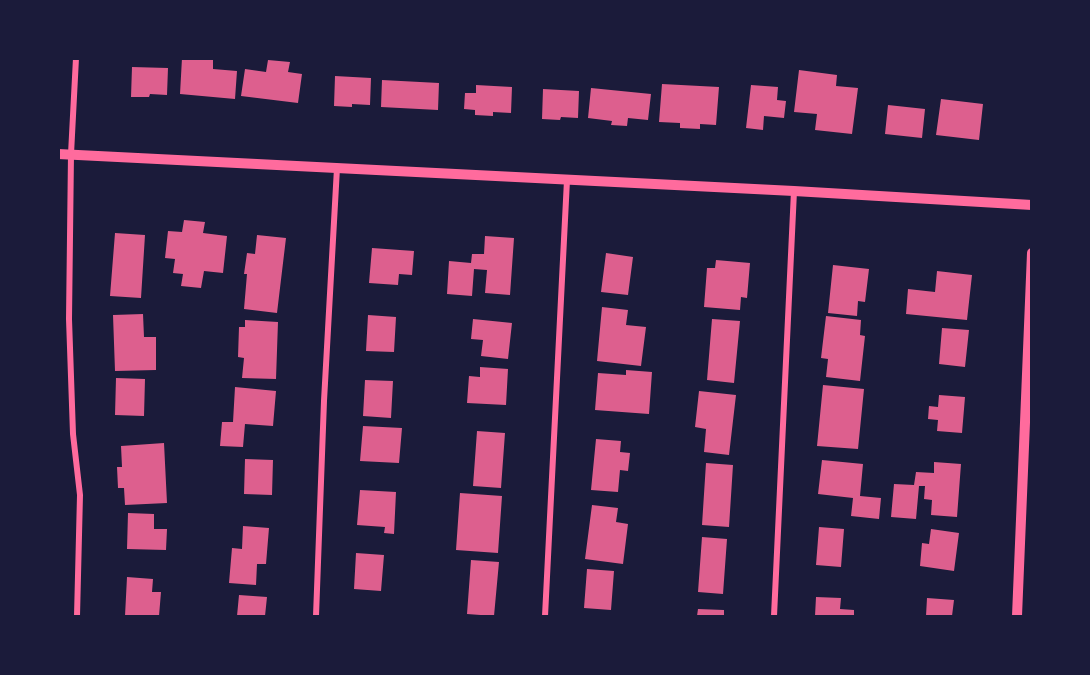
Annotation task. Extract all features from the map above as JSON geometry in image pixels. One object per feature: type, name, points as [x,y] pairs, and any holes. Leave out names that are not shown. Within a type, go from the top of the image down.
[{"type":"street","points":[[76,58],[71,154],[69,319],[73,434],[80,495],[77,616]]},
{"type":"street","points":[[58,154],[1032,205]]},
{"type":"street","points":[[316,616],[324,401],[337,167]]},
{"type":"street","points":[[545,616],[567,180]]},
{"type":"street","points":[[774,616],[794,191]]},
{"type":"street","points":[[1017,616],[1032,254]]},
{"type":"building","points":[[182,58],[213,60],[213,69],[237,71],[235,99],[180,94]]},
{"type":"building","points":[[268,60],[290,62],[288,72],[302,74],[298,103],[241,96],[245,69],[266,72]]},
{"type":"building","points":[[132,67],[168,68],[167,95],[150,94],[149,97],[131,97]]},
{"type":"building","points":[[799,70],[837,75],[836,86],[858,88],[852,134],[815,130],[817,114],[794,112]]},
{"type":"building","points":[[335,76],[371,78],[370,105],[334,106]]},
{"type":"building","points":[[382,80],[439,83],[438,110],[381,107]]},
{"type":"building","points":[[662,84],[719,87],[716,125],[700,124],[700,129],[680,128],[680,123],[659,122]]},
{"type":"building","points":[[476,85],[512,87],[511,113],[493,112],[493,116],[475,115],[475,110],[464,109],[465,93],[476,93]]},
{"type":"building","points":[[751,85],[778,87],[777,100],[786,101],[784,118],[764,116],[763,130],[746,128]]},
{"type":"building","points":[[591,88],[651,94],[648,120],[628,118],[627,126],[611,125],[612,121],[588,118]]},
{"type":"building","points":[[543,89],[579,91],[578,118],[542,119]]},
{"type":"building","points":[[941,99],[983,104],[979,140],[936,135]]},
{"type":"building","points":[[888,105],[925,109],[922,138],[885,134]]},
{"type":"building","points":[[184,220],[205,222],[203,233],[227,236],[223,273],[204,271],[201,288],[181,286],[183,274],[173,273],[175,259],[165,258],[168,231],[182,232]]},
{"type":"building","points":[[115,233],[145,235],[141,298],[110,296]]},
{"type":"building","points":[[257,235],[286,238],[277,313],[244,309],[247,274],[244,274],[247,253],[255,254]]},
{"type":"building","points":[[485,236],[514,238],[510,295],[485,293],[487,270],[474,269],[472,296],[447,294],[449,261],[471,263],[472,254],[484,254]]},
{"type":"building","points":[[372,248],[414,251],[412,275],[399,274],[398,285],[369,283]]},
{"type":"building","points":[[606,253],[633,257],[628,295],[601,292]]},
{"type":"building","points":[[716,260],[750,263],[747,298],[741,297],[740,310],[704,307],[707,268],[715,268]]},
{"type":"building","points":[[833,265],[869,269],[865,302],[858,301],[857,316],[828,313]]},
{"type":"building","points":[[937,271],[972,275],[967,320],[906,314],[908,289],[935,292]]},
{"type":"building","points":[[602,307],[628,310],[626,325],[646,327],[641,366],[597,361]]},
{"type":"building","points":[[143,314],[144,337],[156,337],[156,370],[115,371],[113,315]]},
{"type":"building","points":[[368,315],[396,317],[394,352],[366,351]]},
{"type":"building","points":[[826,316],[861,320],[860,335],[865,336],[860,381],[826,377],[828,359],[821,358]]},
{"type":"building","points":[[473,319],[512,323],[508,359],[481,356],[483,340],[471,339]]},
{"type":"building","points":[[712,319],[740,321],[734,383],[707,380]]},
{"type":"building","points":[[245,320],[278,322],[276,379],[242,378],[244,358],[238,357],[239,327],[245,327]]},
{"type":"building","points":[[942,328],[969,330],[965,367],[939,364]]},
{"type":"building","points":[[480,367],[508,369],[506,405],[467,403],[469,376],[480,377]]},
{"type":"building","points":[[626,370],[652,372],[649,414],[595,410],[598,373],[626,375]]},
{"type":"building","points":[[116,378],[145,379],[144,416],[115,415]]},
{"type":"building","points":[[365,380],[393,381],[391,418],[363,416]]},
{"type":"building","points":[[823,385],[864,389],[858,449],[817,446]]},
{"type":"building","points":[[235,387],[276,391],[273,426],[245,424],[243,447],[220,446],[222,422],[233,422]]},
{"type":"building","points":[[699,391],[736,395],[729,455],[704,452],[706,429],[695,427]]},
{"type":"building","points":[[939,395],[965,397],[962,433],[937,431],[938,420],[928,419],[929,406],[938,407]]},
{"type":"building","points":[[363,426],[402,428],[399,463],[360,461]]},
{"type":"building","points":[[477,431],[505,433],[501,488],[473,486]]},
{"type":"building","points":[[596,439],[621,441],[620,452],[630,453],[628,471],[620,470],[618,492],[591,490]]},
{"type":"building","points":[[164,443],[167,503],[125,505],[124,488],[118,488],[117,467],[122,467],[121,446]]},
{"type":"building","points":[[245,459],[273,460],[272,495],[244,494]]},
{"type":"building","points":[[822,460],[863,464],[860,496],[881,498],[879,519],[851,516],[853,498],[818,494]]},
{"type":"building","points":[[934,462],[961,464],[957,517],[931,515],[932,500],[924,499],[925,486],[919,486],[916,519],[891,517],[894,484],[914,485],[916,472],[934,473]]},
{"type":"building","points":[[706,463],[733,465],[729,527],[702,525]]},
{"type":"building","points":[[360,490],[396,492],[394,534],[384,533],[385,527],[357,525]]},
{"type":"building","points":[[460,493],[502,496],[498,553],[456,550]]},
{"type":"building","points":[[592,505],[618,508],[616,522],[628,524],[623,564],[585,559]]},
{"type":"building","points":[[128,513],[154,514],[154,529],[167,529],[166,550],[127,549]]},
{"type":"building","points":[[243,526],[269,528],[266,564],[257,564],[256,585],[229,583],[232,548],[242,549]]},
{"type":"building","points":[[819,527],[844,529],[841,567],[816,565]]},
{"type":"building","points":[[931,529],[959,533],[954,571],[920,566],[922,543],[929,544]]},
{"type":"building","points":[[702,537],[727,539],[723,594],[698,592]]},
{"type":"building","points":[[356,553],[384,555],[381,591],[354,589]]},
{"type":"building","points":[[471,560],[499,562],[494,616],[467,614]]},
{"type":"building","points":[[587,569],[614,571],[611,610],[584,608]]},
{"type":"building","points":[[127,577],[153,579],[152,592],[161,592],[159,616],[125,616]]},
{"type":"building","points":[[239,595],[267,597],[265,616],[237,616]]},
{"type":"building","points":[[816,597],[841,598],[840,609],[854,610],[854,616],[815,616]]},
{"type":"building","points":[[927,598],[954,600],[952,616],[926,616]]},
{"type":"building","points":[[698,609],[724,610],[724,616],[697,616]]}]
